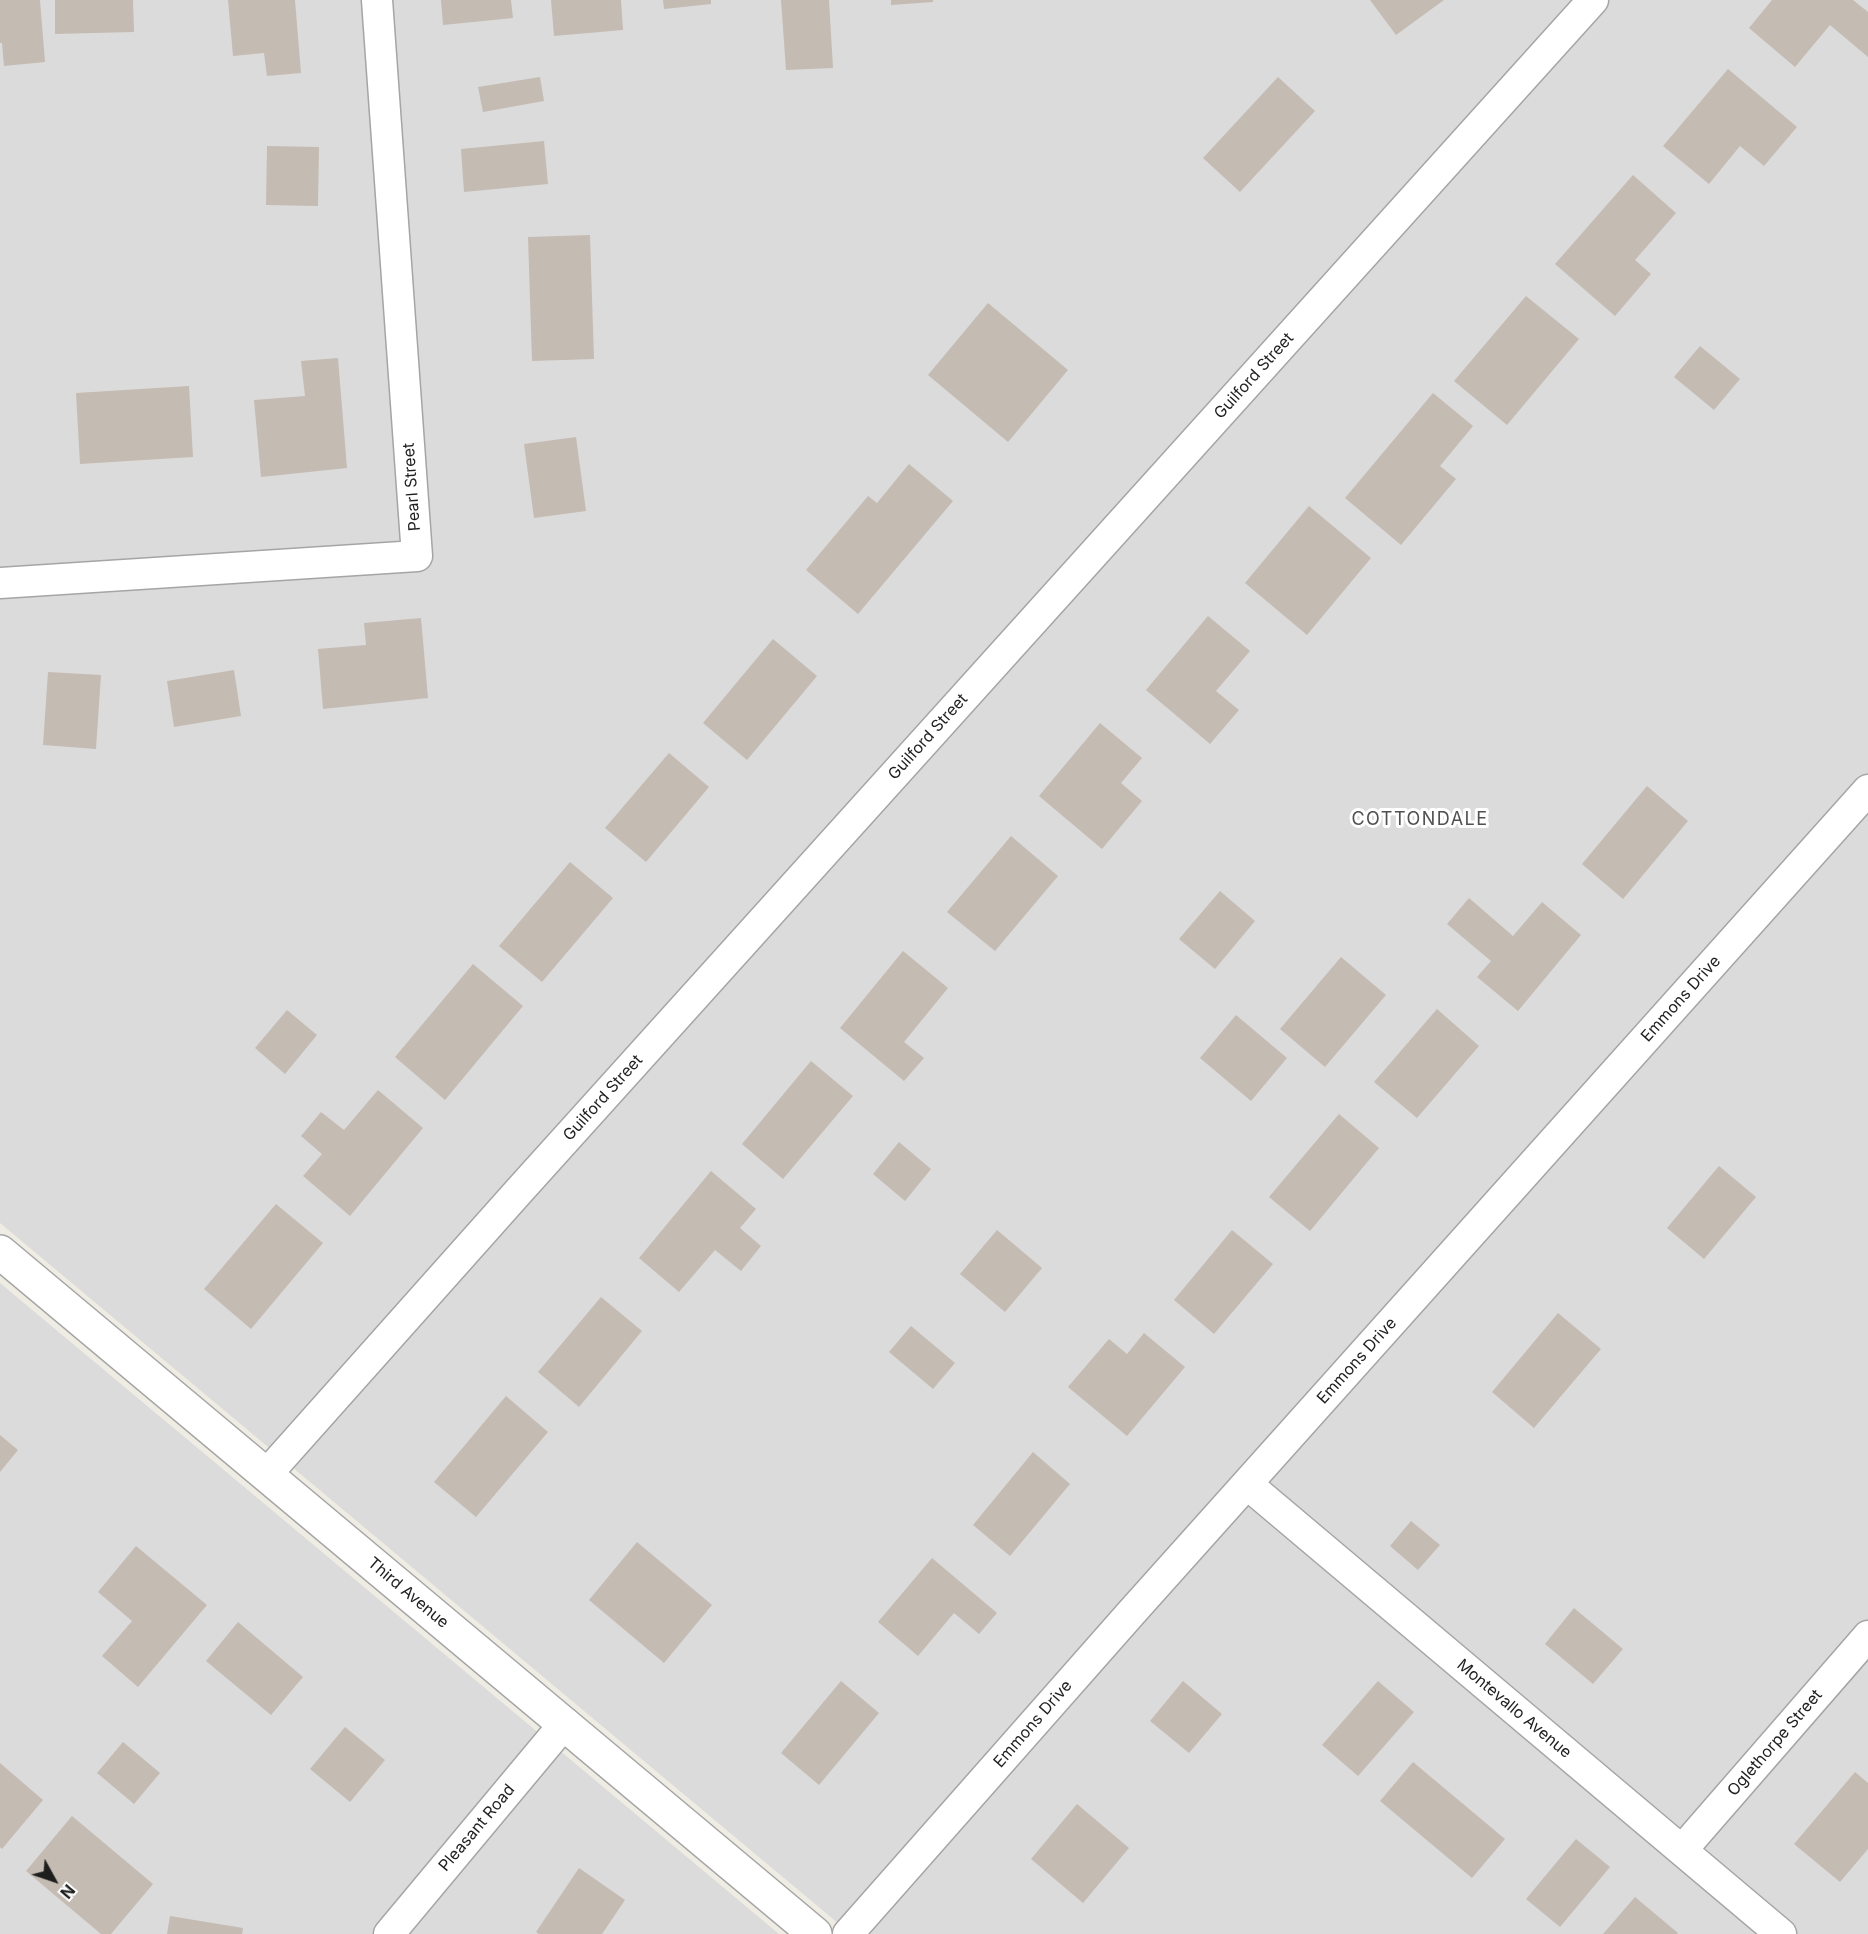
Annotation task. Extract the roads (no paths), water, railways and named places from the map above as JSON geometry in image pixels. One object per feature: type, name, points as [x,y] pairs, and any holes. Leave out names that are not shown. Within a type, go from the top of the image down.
[{"type":"street","name":"Pearl Street","points":[[0,583],[417,556],[377,0]]},
{"type":"street","name":"Guilford Street","points":[[266,1475],[567,1137],[1593,0]]},
{"type":"street","name":"Emmons Drive","points":[[848,1934],[1868,790]]},
{"type":"street","name":"Third Avenue","points":[[0,1252],[815,1934]]},
{"type":"street","name":"Montevallo Avenue","points":[[1247,1484],[1781,1934]]},
{"type":"street","name":"Oglethorpe Street","points":[[1682,1851],[1868,1636]]},
{"type":"street","name":"Pleasant Road","points":[[389,1934],[565,1723]]},
{"type":"district","name":"COTTONDALE","points":[[1420,820]]}]
